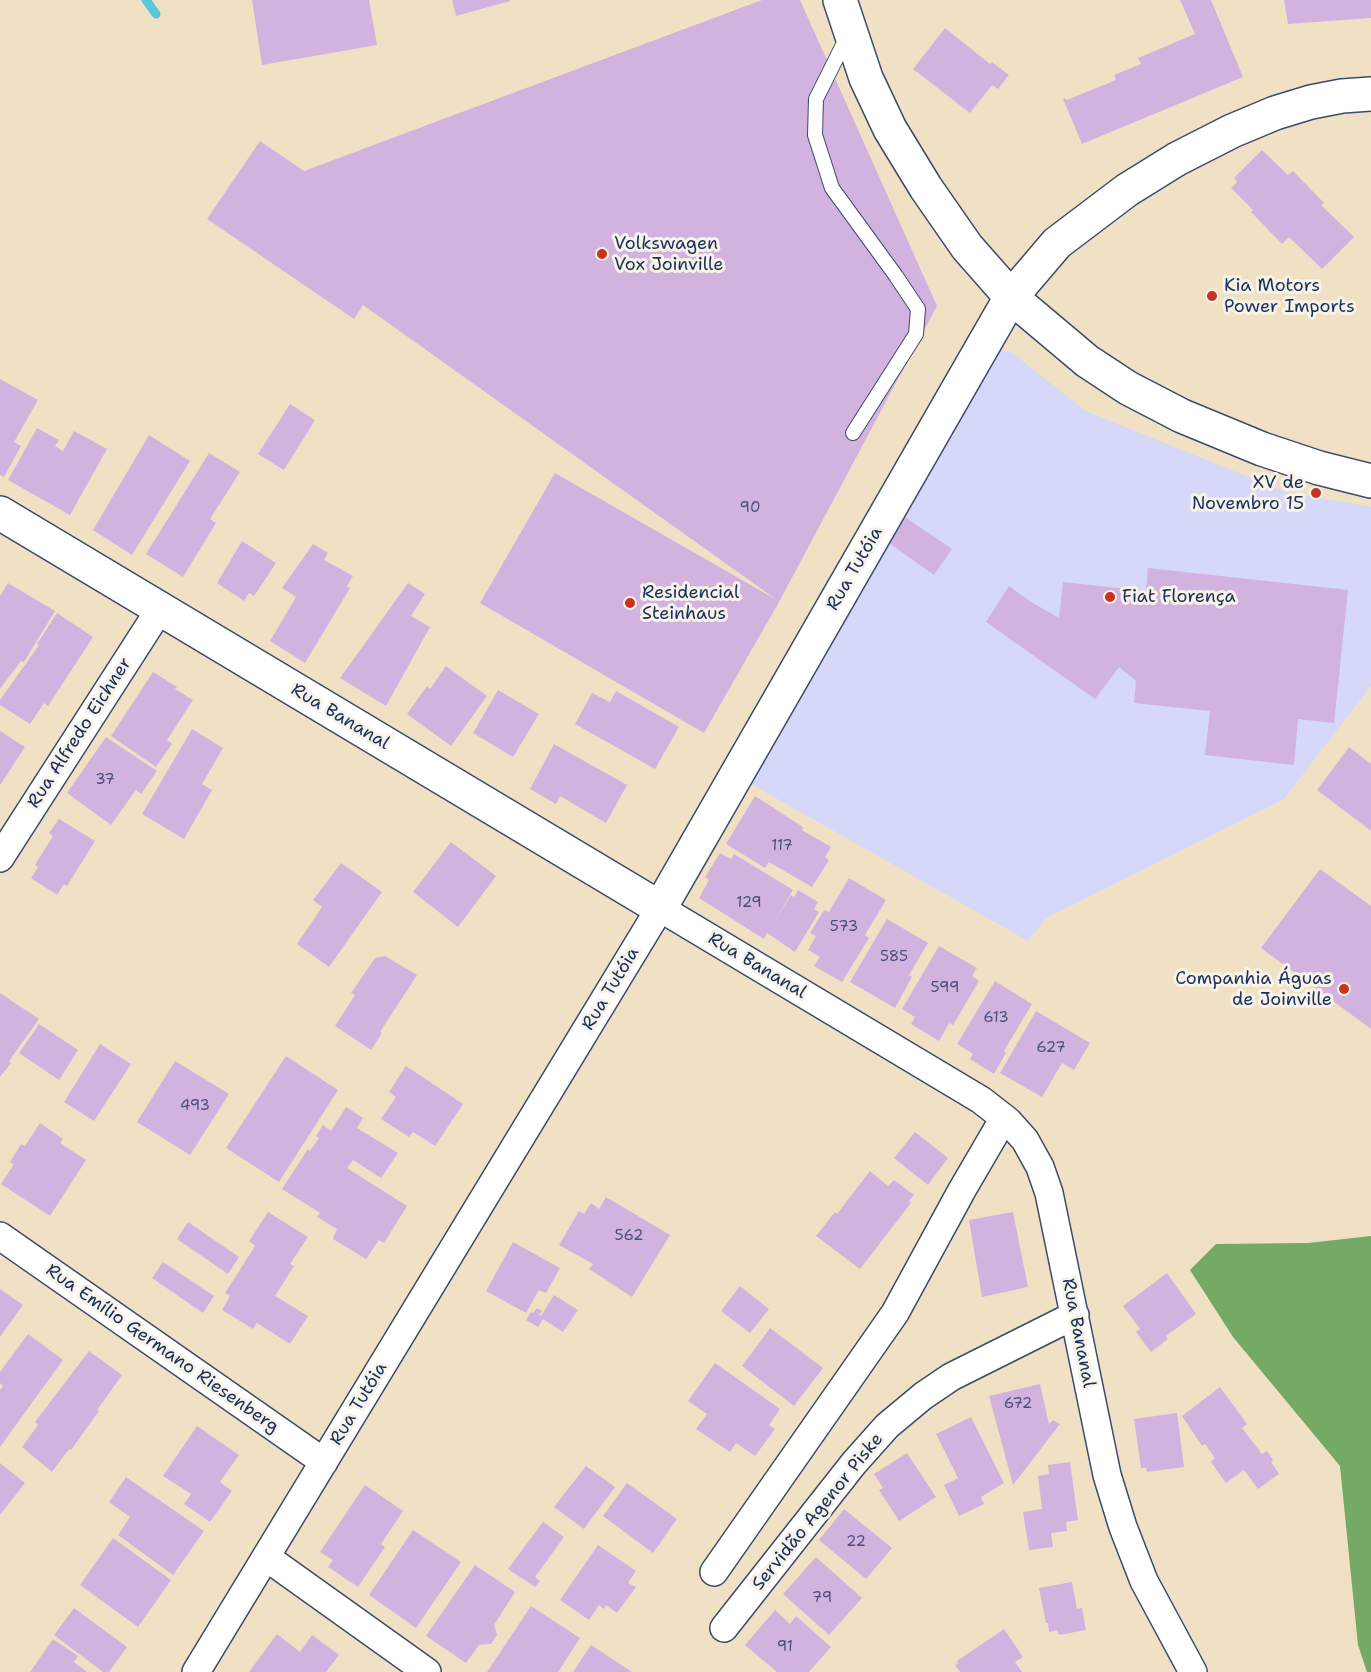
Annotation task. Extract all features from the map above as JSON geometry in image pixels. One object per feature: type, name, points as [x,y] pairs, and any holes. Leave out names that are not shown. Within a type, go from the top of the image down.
[{"type":"street","points":[[840,0],[866,78],[890,129],[926,188],[968,247],[1011,297],[1087,361],[1128,388],[1182,416],[1262,449],[1319,468],[1371,481]]},
{"type":"street","name":"Rua Tutóia","points":[[196,1672],[660,908],[1011,297],[1057,243],[1127,190],[1177,159],[1232,131],[1275,113],[1342,96],[1371,94]]},
{"type":"street","name":"Rua Bananal","points":[[0,513],[981,1100],[1004,1118],[1025,1140],[1040,1167],[1049,1193],[1107,1475],[1123,1527],[1144,1581],[1193,1672]]},
{"type":"street","name":"Rua Alfredo Eichner","points":[[0,858],[160,609]]},
{"type":"street","points":[[714,1572],[895,1314],[1004,1118]]},
{"type":"street","name":"Rua Emílio Germano Riesenberg","points":[[0,1236],[324,1462]]},
{"type":"street","name":"Servidão Agenor Piske","points":[[724,1628],[854,1463],[887,1426],[923,1396],[951,1377],[1075,1315]]},
{"type":"street","points":[[266,1557],[428,1672]]},
{"type":"lane","points":[[850,31],[816,99],[815,135],[832,188],[918,309],[916,334],[853,434]]},
{"type":"shaded area","name":"Fiat Florença","points":[[991,350],[1010,351],[1086,411],[1283,491],[1371,507],[1371,686],[1284,799],[1046,918],[1028,941],[744,780]]},
{"type":"green space","points":[[1371,1236],[1371,1672],[1367,1672],[1358,1645],[1340,1466],[1233,1337],[1190,1270],[1216,1244],[1308,1243]]},
{"type":"building","points":[[252,0],[369,0],[377,45],[262,65]]},
{"type":"building","points":[[452,0],[509,0],[510,1],[456,16]]},
{"type":"building","name":"Volkswagen Vox Joinville","points":[[762,0],[800,0],[937,306],[779,602],[704,733],[480,603],[555,473],[777,600],[363,305],[354,319],[207,219],[260,141],[304,171]]},
{"type":"building","points":[[1180,0],[1211,0],[1243,77],[1082,144],[1063,99],[1067,100],[1116,80],[1114,75],[1141,64],[1138,58],[1195,34]]},
{"type":"building","points":[[1284,0],[1371,0],[1371,18],[1288,24]]},
{"type":"building","points":[[945,28],[990,64],[992,62],[1009,75],[998,89],[992,85],[970,113],[913,69]]},
{"type":"building","points":[[1262,150],[1288,175],[1293,171],[1324,203],[1321,205],[1354,237],[1322,269],[1289,237],[1282,244],[1231,188],[1237,182],[1234,178]]},
{"type":"building","points":[[0,379],[38,400],[14,442],[21,446],[4,477],[0,475]]},
{"type":"building","points":[[290,404],[315,420],[284,470],[258,454]]},
{"type":"building","points":[[37,428],[59,440],[55,446],[63,451],[74,431],[107,449],[70,515],[8,480]]},
{"type":"building","points":[[149,435],[190,461],[132,555],[93,530]]},
{"type":"building","points":[[209,453],[240,472],[210,519],[216,523],[183,577],[146,554]]},
{"type":"building","points":[[905,517],[952,549],[934,575],[889,543]]},
{"type":"building","points":[[242,541],[276,563],[254,596],[249,593],[244,601],[217,583]]},
{"type":"building","points":[[313,544],[328,553],[324,560],[353,576],[347,586],[350,588],[305,663],[270,641],[296,597],[282,588]]},
{"type":"building","points":[[1148,568],[1348,590],[1334,723],[1298,719],[1294,765],[1205,755],[1210,711],[1134,703],[1136,681],[1119,667],[1095,699],[986,622],[1009,586],[1059,618],[1063,582],[1146,591]]},
{"type":"building","points":[[8,583],[55,611],[24,662],[21,661],[0,689],[0,596]]},
{"type":"building","points":[[408,583],[425,594],[411,616],[430,627],[386,706],[340,678]]},
{"type":"building","points":[[57,613],[93,637],[48,706],[44,703],[30,724],[0,705],[0,700],[39,645],[37,644]]},
{"type":"building","points":[[446,666],[487,696],[451,746],[407,714],[427,686],[430,689]]},
{"type":"building","points":[[153,672],[193,700],[167,740],[172,744],[156,767],[111,736]]},
{"type":"building","points":[[498,690],[539,714],[513,757],[473,733]]},
{"type":"building","points":[[616,691],[679,727],[655,769],[575,724],[592,693],[610,702]]},
{"type":"building","points":[[192,729],[223,748],[202,784],[212,790],[184,839],[142,814]]},
{"type":"building","points":[[0,731],[25,747],[0,785]]},
{"type":"building","points":[[106,737],[157,771],[141,794],[136,790],[111,825],[67,793]]},
{"type":"building","points":[[554,744],[627,785],[606,823],[560,796],[556,804],[530,789]]},
{"type":"building","points":[[1349,747],[1371,764],[1371,831],[1317,790]]},
{"type":"building","points":[[755,796],[803,827],[802,830],[831,847],[825,857],[829,860],[812,887],[769,862],[765,868],[726,844]]},
{"type":"building","points":[[59,819],[95,841],[67,886],[64,884],[57,895],[31,878],[38,867],[35,865],[53,836],[49,833]]},
{"type":"building","points":[[451,842],[496,876],[458,927],[413,892]]},
{"type":"building","points":[[720,853],[731,859],[734,854],[793,890],[773,924],[791,895],[794,897],[798,890],[818,902],[814,909],[819,912],[795,952],[767,933],[764,939],[699,898],[709,880],[705,877]]},
{"type":"building","points":[[341,863],[382,892],[329,967],[297,944],[322,907],[313,900]]},
{"type":"building","name":"Companhia Águas de Joinville","points":[[1320,869],[1371,906],[1371,1029],[1261,948]]},
{"type":"building","points":[[849,878],[886,900],[865,935],[869,938],[842,982],[814,966],[820,957],[808,950],[816,936],[810,933],[824,910],[829,912]]},
{"type":"building","points":[[887,919],[928,943],[909,975],[912,977],[895,1008],[850,982]]},
{"type":"building","points":[[939,946],[977,968],[972,976],[979,981],[953,1025],[949,1023],[939,1041],[911,1024],[915,1017],[902,1009]]},
{"type":"building","points":[[385,956],[417,975],[371,1050],[335,1026],[355,995],[351,993],[375,958]]},
{"type":"building","points":[[995,981],[1032,1004],[1004,1051],[1006,1053],[994,1074],[970,1059],[973,1054],[957,1044]]},
{"type":"building","points":[[0,993],[39,1019],[0,1077]]},
{"type":"building","points":[[1036,1011],[1090,1043],[1074,1070],[1062,1063],[1042,1097],[1000,1073]]},
{"type":"building","points":[[39,1024],[78,1050],[59,1080],[19,1053]]},
{"type":"building","points":[[100,1044],[131,1064],[94,1121],[64,1102]]},
{"type":"building","points":[[286,1056],[338,1090],[279,1182],[226,1148]]},
{"type":"building","points":[[175,1061],[229,1094],[190,1155],[137,1122]]},
{"type":"building","points":[[406,1066],[463,1104],[435,1146],[413,1132],[409,1137],[381,1119],[396,1097],[389,1092]]},
{"type":"building","points":[[346,1107],[363,1118],[357,1128],[398,1153],[381,1178],[353,1160],[347,1168],[407,1206],[384,1243],[379,1240],[366,1259],[333,1239],[337,1229],[317,1217],[320,1213],[282,1189],[308,1149],[310,1151],[319,1138],[316,1136],[323,1125],[331,1131]]},
{"type":"building","points":[[40,1123],[63,1139],[60,1143],[86,1160],[50,1216],[1,1184],[14,1164],[10,1162],[21,1144],[25,1146]]},
{"type":"building","points":[[915,1132],[948,1158],[928,1185],[894,1158]]},
{"type":"building","points":[[870,1171],[888,1186],[894,1180],[914,1195],[909,1201],[911,1203],[860,1269],[816,1236],[835,1212],[837,1214]]},
{"type":"building","points":[[606,1197],[670,1235],[632,1297],[589,1269],[593,1264],[559,1245],[579,1211],[584,1214],[591,1203],[599,1209]]},
{"type":"building","points":[[268,1212],[308,1237],[290,1264],[294,1266],[275,1296],[308,1316],[290,1344],[257,1323],[253,1329],[222,1310],[230,1296],[225,1293],[255,1246],[249,1241]]},
{"type":"building","points":[[1013,1212],[1028,1287],[982,1297],[969,1220]]},
{"type":"building","points":[[188,1222],[239,1257],[228,1274],[177,1239]]},
{"type":"building","points":[[513,1242],[560,1268],[546,1293],[539,1290],[526,1313],[486,1291]]},
{"type":"building","points":[[163,1262],[214,1296],[203,1313],[152,1278]]},
{"type":"building","points":[[1167,1273],[1196,1314],[1166,1336],[1168,1339],[1151,1352],[1136,1332],[1140,1329],[1123,1306]]},
{"type":"building","points":[[740,1286],[769,1309],[750,1333],[721,1311]]},
{"type":"building","points":[[0,1289],[23,1305],[0,1337]]},
{"type":"building","points":[[554,1295],[578,1310],[563,1332],[543,1319],[538,1327],[526,1320],[537,1308],[542,1311],[539,1315],[541,1316]]},
{"type":"building","points":[[770,1328],[823,1368],[794,1406],[742,1366]]},
{"type":"building","points":[[28,1334],[63,1360],[0,1447],[0,1390],[3,1386],[0,1383],[0,1372]]},
{"type":"building","points":[[89,1351],[122,1375],[71,1450],[69,1449],[52,1472],[22,1447],[38,1425],[35,1422]]},
{"type":"building","points":[[715,1363],[780,1409],[769,1425],[775,1429],[755,1456],[736,1443],[730,1452],[696,1429],[707,1414],[688,1401]]},
{"type":"building","points":[[1040,1384],[1049,1424],[1053,1420],[1060,1424],[1013,1485],[989,1396]]},
{"type":"building","points":[[1220,1387],[1247,1424],[1242,1428],[1262,1454],[1267,1451],[1279,1474],[1258,1489],[1244,1470],[1226,1483],[1211,1462],[1215,1458],[1205,1444],[1202,1446],[1182,1416]]},
{"type":"building","points":[[1177,1413],[1184,1467],[1147,1472],[1146,1468],[1141,1468],[1134,1419]]},
{"type":"building","points":[[971,1417],[1004,1483],[981,1497],[984,1504],[959,1516],[944,1485],[958,1478],[936,1434]]},
{"type":"building","points":[[197,1426],[239,1455],[220,1482],[232,1491],[210,1522],[184,1504],[191,1494],[163,1476]]},
{"type":"building","points":[[907,1453],[936,1497],[899,1521],[879,1490],[883,1488],[874,1474]]},
{"type":"building","points":[[1070,1462],[1078,1520],[1066,1522],[1067,1531],[1051,1533],[1053,1547],[1029,1550],[1023,1512],[1042,1509],[1038,1476],[1049,1474],[1048,1465]]},
{"type":"building","points":[[0,1463],[25,1483],[0,1515]]},
{"type":"building","points":[[586,1466],[615,1487],[584,1529],[554,1507]]},
{"type":"building","points":[[126,1477],[204,1531],[173,1575],[118,1535],[130,1517],[109,1502]]},
{"type":"building","points":[[627,1483],[677,1519],[653,1553],[603,1516]]},
{"type":"building","points":[[365,1485],[403,1511],[381,1544],[385,1547],[358,1587],[328,1567],[333,1560],[320,1552]]},
{"type":"building","points":[[844,1509],[892,1548],[866,1579],[819,1540]]},
{"type":"building","points":[[543,1522],[564,1537],[535,1577],[540,1581],[535,1587],[508,1569]]},
{"type":"building","points":[[413,1530],[461,1562],[416,1628],[369,1595]]},
{"type":"building","points":[[113,1538],[171,1580],[138,1627],[80,1585]]},
{"type":"building","points":[[598,1545],[636,1571],[628,1583],[636,1587],[617,1613],[606,1605],[604,1609],[599,1605],[589,1620],[560,1600]]},
{"type":"building","points":[[816,1557],[862,1598],[829,1635],[783,1594]]},
{"type":"building","points":[[475,1565],[515,1592],[494,1625],[497,1635],[491,1644],[479,1645],[466,1663],[426,1636]]},
{"type":"building","points":[[1072,1582],[1077,1609],[1082,1608],[1086,1630],[1059,1635],[1057,1630],[1049,1632],[1039,1588]]},
{"type":"building","points":[[531,1606],[580,1638],[558,1672],[487,1672]]},
{"type":"building","points":[[74,1608],[127,1647],[109,1672],[103,1672],[54,1635]]},
{"type":"building","points":[[775,1610],[790,1624],[796,1616],[831,1647],[809,1672],[777,1672],[745,1645]]},
{"type":"building","points":[[1004,1629],[1023,1657],[1015,1662],[1022,1672],[960,1672],[955,1665],[957,1661]]},
{"type":"building","points":[[277,1634],[300,1652],[312,1635],[339,1655],[326,1672],[249,1672]]},
{"type":"building","points":[[53,1639],[78,1656],[74,1662],[87,1672],[30,1672]]},
{"type":"building","points":[[591,1645],[632,1672],[573,1672]]},
{"type":"waterway","points":[[146,0],[156,14]]},
{"type":"place","name":"Volkswagen Vox Joinville","points":[[602,254]]},
{"type":"place","name":"Kia Motors Power Imports","points":[[1212,296]]},
{"type":"place","name":"XV de Novembro 15","points":[[1316,493]]},
{"type":"place","name":"Fiat Florença","points":[[1110,597]]},
{"type":"place","name":"Residencial Steinhaus","points":[[630,603]]},
{"type":"place","name":"Companhia Águas de Joinville","points":[[1344,989]]}]
